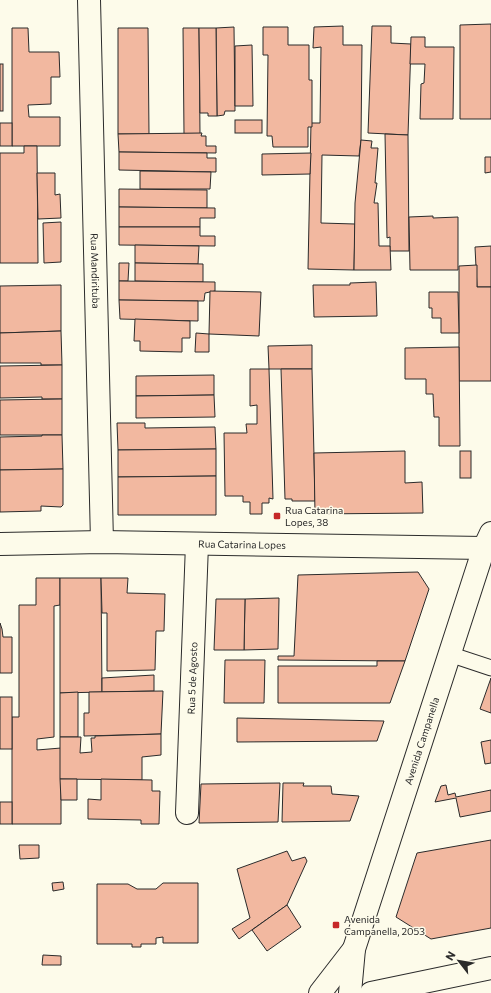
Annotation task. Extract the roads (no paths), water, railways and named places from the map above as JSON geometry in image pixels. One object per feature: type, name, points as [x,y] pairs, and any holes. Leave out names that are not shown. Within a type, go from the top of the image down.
[{"type":"street","name":"Rua Mandirituba","points":[[89,0],[102,542]]},
{"type":"street","name":"Rua Catarina Lopes","points":[[0,544],[102,542],[197,544],[487,540]]},
{"type":"street","name":"Avenida Campanella","points":[[350,993],[354,949],[487,540]]},
{"type":"street","name":"Rua 5 de Agosto","points":[[187,813],[197,544]]},
{"type":"street","name":"Avenida Campanella","points":[[320,993],[354,949]]},
{"type":"street","points":[[370,993],[491,968]]},
{"type":"lane","points":[[449,654],[491,668]]},
{"type":"place","name":"Rua Catarina Lopes, 38","points":[[277,516]]},
{"type":"place","name":"Avenida Campanella, 2053","points":[[336,925]]}]
